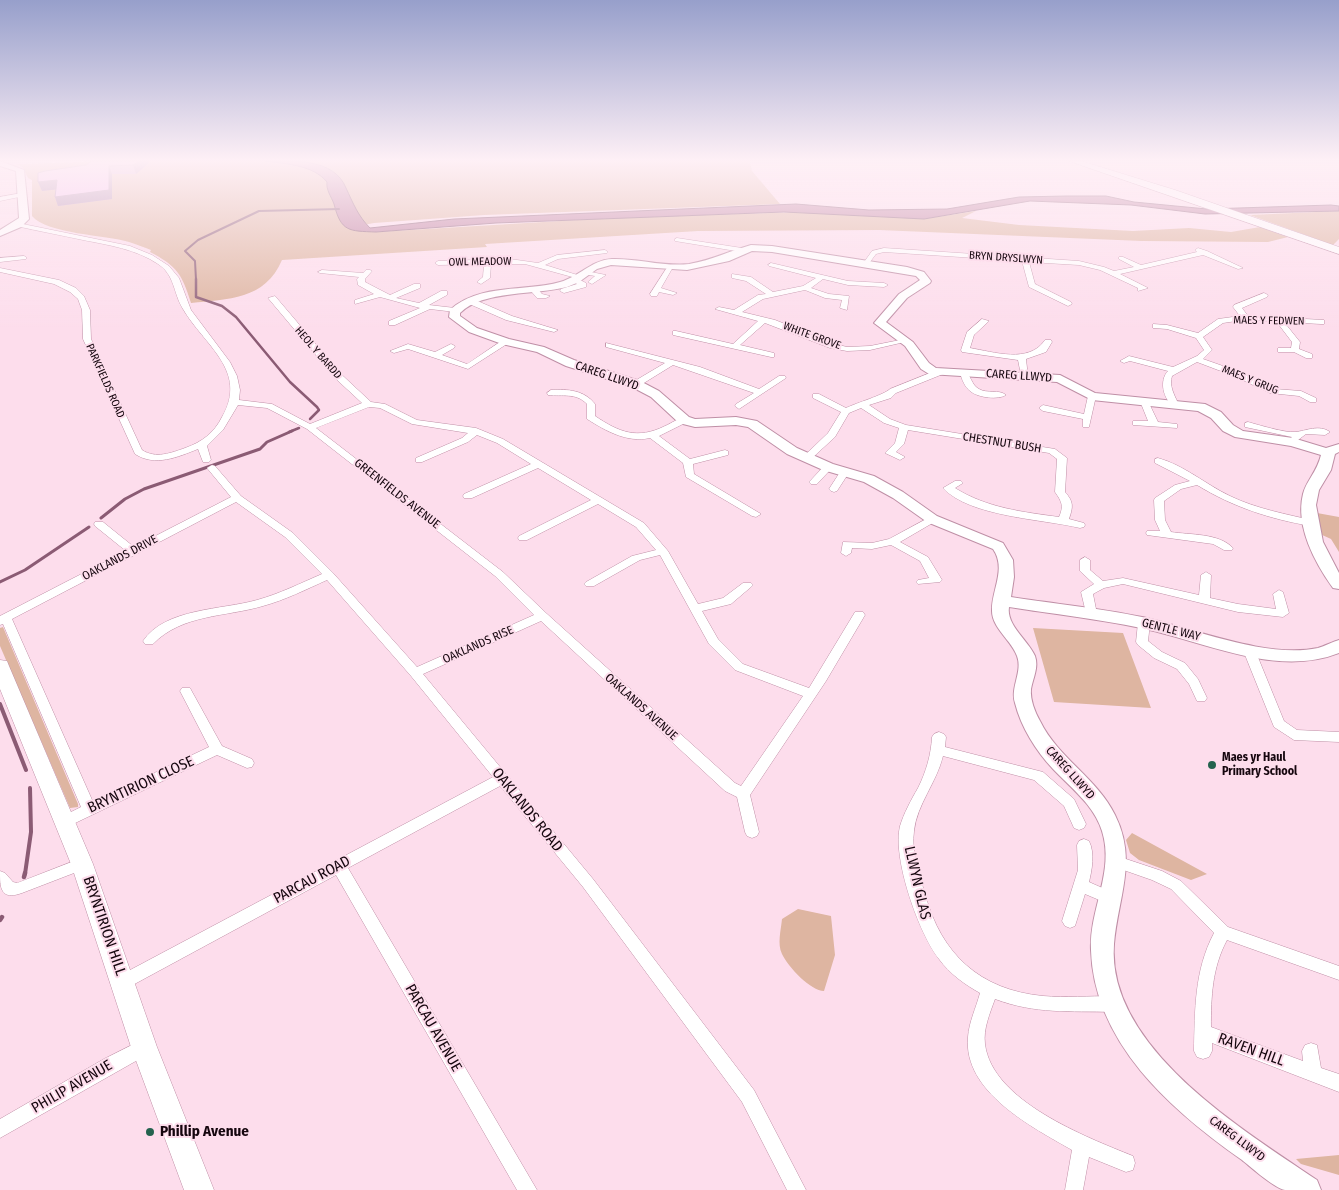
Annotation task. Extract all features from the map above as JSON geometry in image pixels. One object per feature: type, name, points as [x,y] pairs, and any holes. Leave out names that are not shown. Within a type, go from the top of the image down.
[{"type":"main road","points":[[1243,217],[1339,251]]},
{"type":"main road","name":"BRYNTIRION HILL","points":[[0,666],[66,821],[144,1047],[199,1190]]},
{"type":"street","points":[[0,233],[18,225],[24,217]]},
{"type":"street","points":[[18,225],[37,226],[59,233],[122,244],[152,257],[168,268],[175,276],[185,308],[230,366],[236,388],[232,412],[217,432],[202,445]]},
{"type":"street","points":[[677,240],[742,250],[772,248],[866,265],[913,271],[926,279],[904,296],[880,323],[914,349],[925,366],[940,372]]},
{"type":"street","points":[[322,272],[366,273],[361,282],[382,294],[425,307],[455,310],[470,301],[482,297],[535,290],[583,278],[593,267],[611,262],[670,267],[708,264],[725,259],[742,250]]},
{"type":"street","name":"BRYN DRYSLWYN","points":[[866,265],[874,252],[884,250],[1087,264],[1115,273],[1145,288]]},
{"type":"street","points":[[1115,273],[1201,251],[1240,268]]},
{"type":"street","points":[[538,266],[557,257],[605,252]]},
{"type":"street","points":[[1112,260],[1129,256]]},
{"type":"street","points":[[0,260],[24,258]]},
{"type":"street","points":[[1121,258],[1140,267]]},
{"type":"street","points":[[1026,259],[1032,285],[1072,303],[1059,306]]},
{"type":"street","name":"OWL MEADOW","points":[[438,263],[510,261],[583,278]]},
{"type":"street","points":[[487,279],[488,262]]},
{"type":"street","points":[[771,265],[848,283],[884,285]]},
{"type":"street","points":[[670,267],[656,292],[673,292]]},
{"type":"street","name":"PARKFIELDS ROAD","points":[[0,270],[56,282],[73,290],[81,298],[86,310],[87,339],[138,452],[143,457],[156,458],[202,445]]},
{"type":"street","points":[[742,276],[771,294]]},
{"type":"street","points":[[735,313],[752,301],[771,294],[805,288],[822,277]]},
{"type":"street","points":[[564,291],[583,285],[583,278]]},
{"type":"street","points":[[392,297],[405,289],[418,286]]},
{"type":"street","points":[[805,288],[828,296],[857,300]]},
{"type":"street","points":[[535,290],[540,296],[546,296]]},
{"type":"street","points":[[399,323],[444,293]]},
{"type":"street","points":[[1247,319],[1237,307],[1260,296],[1248,293]]},
{"type":"street","points":[[358,302],[382,294]]},
{"type":"street","name":"HEOL Y BARDD","points":[[272,298],[338,377],[368,404],[382,406],[415,422],[476,432],[500,441],[640,526],[664,551],[713,641],[739,667],[809,693]]},
{"type":"street","points":[[844,308],[846,298]]},
{"type":"street","points":[[470,301],[499,314],[554,330]]},
{"type":"street","name":"WHITE GROVE","points":[[719,309],[797,330],[833,346],[847,349],[870,348],[905,341]]},
{"type":"street","name":"CAREG LLWYD","points":[[455,310],[456,317],[473,330],[506,342],[540,350],[570,363],[636,384],[655,394],[684,420],[695,423],[736,421],[752,424],[783,446],[828,467],[869,478],[932,519],[991,542],[1003,552],[1007,564],[1001,600],[1001,619],[1023,650],[1027,662],[1022,691],[1030,719],[1048,749],[1095,798],[1111,829],[1116,844],[1117,862],[1102,948],[1104,971],[1112,1004],[1130,1039],[1155,1070],[1177,1092],[1307,1190]]},
{"type":"street","name":"MAES Y FEDWEN","points":[[1199,336],[1208,332],[1218,322],[1247,319],[1321,322]]},
{"type":"street","points":[[734,347],[763,320]]},
{"type":"street","points":[[1279,320],[1296,342],[1295,350]]},
{"type":"street","points":[[985,321],[970,334],[965,350],[1022,358],[1043,350],[1048,342]]},
{"type":"street","points":[[1156,326],[1167,326],[1199,336],[1208,350],[1199,360],[1173,370],[1164,382],[1166,390],[1174,403]]},
{"type":"street","points":[[676,333],[771,355]]},
{"type":"street","points":[[468,367],[506,342]]},
{"type":"street","points":[[394,351],[408,346],[417,348],[477,370]]},
{"type":"street","points":[[436,355],[451,346]]},
{"type":"street","points":[[608,346],[627,348],[671,363],[697,369],[760,392]]},
{"type":"street","points":[[1281,350],[1295,350],[1309,356]]},
{"type":"street","points":[[1022,358],[1025,375]]},
{"type":"street","points":[[1124,361],[1129,358],[1173,370]]},
{"type":"street","name":"MAES Y GRUG","points":[[1199,360],[1238,374],[1273,391],[1303,392],[1314,400]]},
{"type":"street","points":[[636,384],[671,363]]},
{"type":"street","points":[[807,458],[832,435],[846,411],[874,398],[888,396],[893,391],[940,372]]},
{"type":"street","name":"CAREG LLWYD","points":[[940,372],[1025,375],[1060,379],[1092,396],[1144,402],[1174,403],[1208,409],[1228,428],[1240,434],[1331,440]]},
{"type":"street","points":[[964,373],[968,386],[975,392],[1002,396]]},
{"type":"street","points":[[739,406],[782,378]]},
{"type":"street","points":[[551,393],[560,389],[586,398],[591,404],[590,417],[606,428],[631,437],[652,436],[684,420]]},
{"type":"street","points":[[816,396],[846,411]]},
{"type":"street","points":[[1043,408],[1087,421],[1092,396]]},
{"type":"street","name":"GREENFIELDS AVENUE","points":[[234,402],[269,406],[310,427],[499,574],[542,616]]},
{"type":"street","points":[[1144,402],[1154,424]]},
{"type":"street","points":[[310,427],[368,404]]},
{"type":"street","name":"CHESTNUT BUSH","points":[[862,404],[887,421],[904,427],[1052,451],[1059,454],[1062,458],[1060,492],[1067,500],[1068,508],[1063,521]]},
{"type":"street","points":[[826,414],[835,406]]},
{"type":"street","points":[[1136,423],[1174,426]]},
{"type":"street","points":[[1248,426],[1295,438],[1305,431],[1331,440],[1323,470],[1310,493],[1309,509],[1318,550],[1339,584]]},
{"type":"street","points":[[890,452],[899,444],[904,427]]},
{"type":"street","points":[[419,460],[465,440],[476,432]]},
{"type":"street","points":[[652,436],[688,462],[725,453]]},
{"type":"street","name":"OAKLANDS ROAD","points":[[202,445],[209,464],[237,498],[289,535],[329,575],[415,674],[588,883],[748,1096],[797,1190]]},
{"type":"street","points":[[880,448],[900,457]]},
{"type":"street","points":[[1158,460],[1179,469],[1199,482],[1250,509],[1312,523]]},
{"type":"street","points":[[688,462],[689,475],[756,514]]},
{"type":"street","points":[[468,496],[538,464]]},
{"type":"street","points":[[814,482],[828,467]]},
{"type":"street","points":[[834,489],[844,471]]},
{"type":"street","points":[[1167,535],[1160,520],[1159,500],[1178,487],[1199,482]]},
{"type":"street","points":[[938,493],[958,484]]},
{"type":"street","points":[[948,488],[962,498],[983,507],[1080,525]]},
{"type":"street","name":"OAKLANDS DRIVE","points":[[2,620],[237,498]]},
{"type":"street","points":[[523,538],[599,500]]},
{"type":"street","points":[[846,553],[847,544],[872,546],[892,542],[932,519]]},
{"type":"street","points":[[99,524],[133,552]]},
{"type":"street","points":[[1150,534],[1219,538],[1228,548]]},
{"type":"street","points":[[892,542],[924,559],[936,580],[922,582]]},
{"type":"street","points":[[590,584],[636,558],[664,551]]},
{"type":"street","points":[[1085,560],[1085,571],[1101,584]]},
{"type":"street","points":[[149,635],[202,614],[261,602],[329,575]]},
{"type":"street","points":[[1204,599],[1206,575]]},
{"type":"street","points":[[1091,614],[1088,592],[1101,584],[1123,581],[1238,608],[1283,613],[1279,594]]},
{"type":"street","points":[[694,609],[727,601],[747,585]]},
{"type":"street","name":"GENTLE WAY","points":[[1001,600],[1144,623],[1249,650],[1299,656],[1326,653],[1339,646]]},
{"type":"street","points":[[752,832],[743,794],[809,693],[822,678],[859,615]]},
{"type":"street","name":"OAKLANDS RISE","points":[[415,674],[542,616]]},
{"type":"street","name":"OAKLANDS AVENUE","points":[[542,616],[730,787],[743,794]]},
{"type":"street","name":"OAKLANDS DRIVE","points":[[2,620],[8,622],[86,804],[91,809]]},
{"type":"street","points":[[1144,623],[1142,642],[1158,655],[1181,666],[1194,682],[1201,698]]},
{"type":"street","points":[[1249,650],[1279,724],[1294,735],[1339,737]]},
{"type":"street","points":[[186,691],[215,741],[217,749],[247,763]]},
{"type":"street","name":"LLWYN GLAS","points":[[1079,824],[1065,798],[1038,776],[939,744],[929,779],[914,810],[906,833],[908,859],[924,921],[935,943],[959,970],[989,991],[1034,1003],[1112,1004]]},
{"type":"street","name":"BRYNTIRION CLOSE","points":[[66,821],[217,749]]},
{"type":"street","name":"PARCAU ROAD","points":[[123,982],[502,779]]},
{"type":"street","points":[[1070,921],[1086,870],[1084,845]]},
{"type":"street","points":[[1117,862],[1157,875],[1176,885],[1223,932],[1339,972]]},
{"type":"street","points":[[0,877],[9,888],[17,889],[82,864]]},
{"type":"street","name":"PARCAU AVENUE","points":[[339,866],[528,1190]]},
{"type":"street","points":[[1082,886],[1111,899]]},
{"type":"street","name":"RAVEN HILL","points":[[1223,932],[1212,952],[1205,973],[1203,1032],[1339,1083]]},
{"type":"street","points":[[989,991],[976,1042],[980,1065],[994,1084],[1016,1104],[1082,1145],[1126,1163]]},
{"type":"street","points":[[1203,1032],[1203,1051]]},
{"type":"street","name":"PHILIP AVENUE","points":[[0,1129],[110,1064],[144,1047]]},
{"type":"street","points":[[1312,1051],[1312,1072]]},
{"type":"street","points":[[1074,1190],[1082,1145]]},
{"type":"shaded area","points":[[33,217],[463,217],[374,223],[347,228],[377,232],[644,217],[883,217],[924,219],[965,217],[962,218],[1019,225],[1133,231],[1189,228],[1231,232],[1260,227],[1288,237],[1268,242],[1142,241],[879,230],[698,231],[485,244],[487,247],[282,260],[275,273],[266,283],[255,290],[232,298],[191,303],[185,285],[177,272],[167,262],[150,252],[151,250],[119,240],[50,227]]},
{"type":"shaded area","points":[[339,217],[361,217],[370,228],[454,219],[510,217],[665,217],[496,223],[376,232],[353,230],[343,225]]},
{"type":"shaded area","points":[[875,217],[939,217],[924,219]]},
{"type":"shaded area","points":[[1254,217],[1339,217],[1339,239],[1333,245]]},
{"type":"shaded area","points":[[1317,513],[1339,517],[1339,552],[1331,539],[1320,534]]},
{"type":"shaded area","points":[[3,627],[78,807],[70,808],[0,646],[0,628]]},
{"type":"shaded area","points":[[1033,628],[1123,633],[1151,708],[1054,702]]},
{"type":"shaded area","points":[[1132,833],[1207,874],[1191,880],[1139,860],[1130,853],[1126,840]]},
{"type":"shaded area","points":[[798,909],[831,916],[835,955],[824,991],[813,987],[800,977],[782,954],[780,937],[782,919]]},
{"type":"shaded area","points":[[1339,1155],[1339,1175],[1301,1164],[1296,1159]]},
{"type":"waterway","points":[[196,280],[195,261],[185,251],[198,240],[247,217]]},
{"type":"waterway","points":[[196,280],[196,297],[222,306],[236,317],[290,382],[317,407],[319,410],[310,419]]},
{"type":"waterway","points":[[289,432],[299,428]]},
{"type":"waterway","points":[[101,518],[125,499],[144,489],[260,449],[267,442],[292,431]]},
{"type":"waterway","points":[[0,582],[25,570],[89,527]]},
{"type":"waterway","points":[[0,704],[26,770]]},
{"type":"waterway","points":[[25,874],[31,832],[30,788]]},
{"type":"waterway","points":[[24,877],[25,873]]},
{"type":"place","name":"Maes yr Haul Primary School","points":[[1212,765]]},
{"type":"place","name":"Phillip Avenue","points":[[150,1132]]}]
